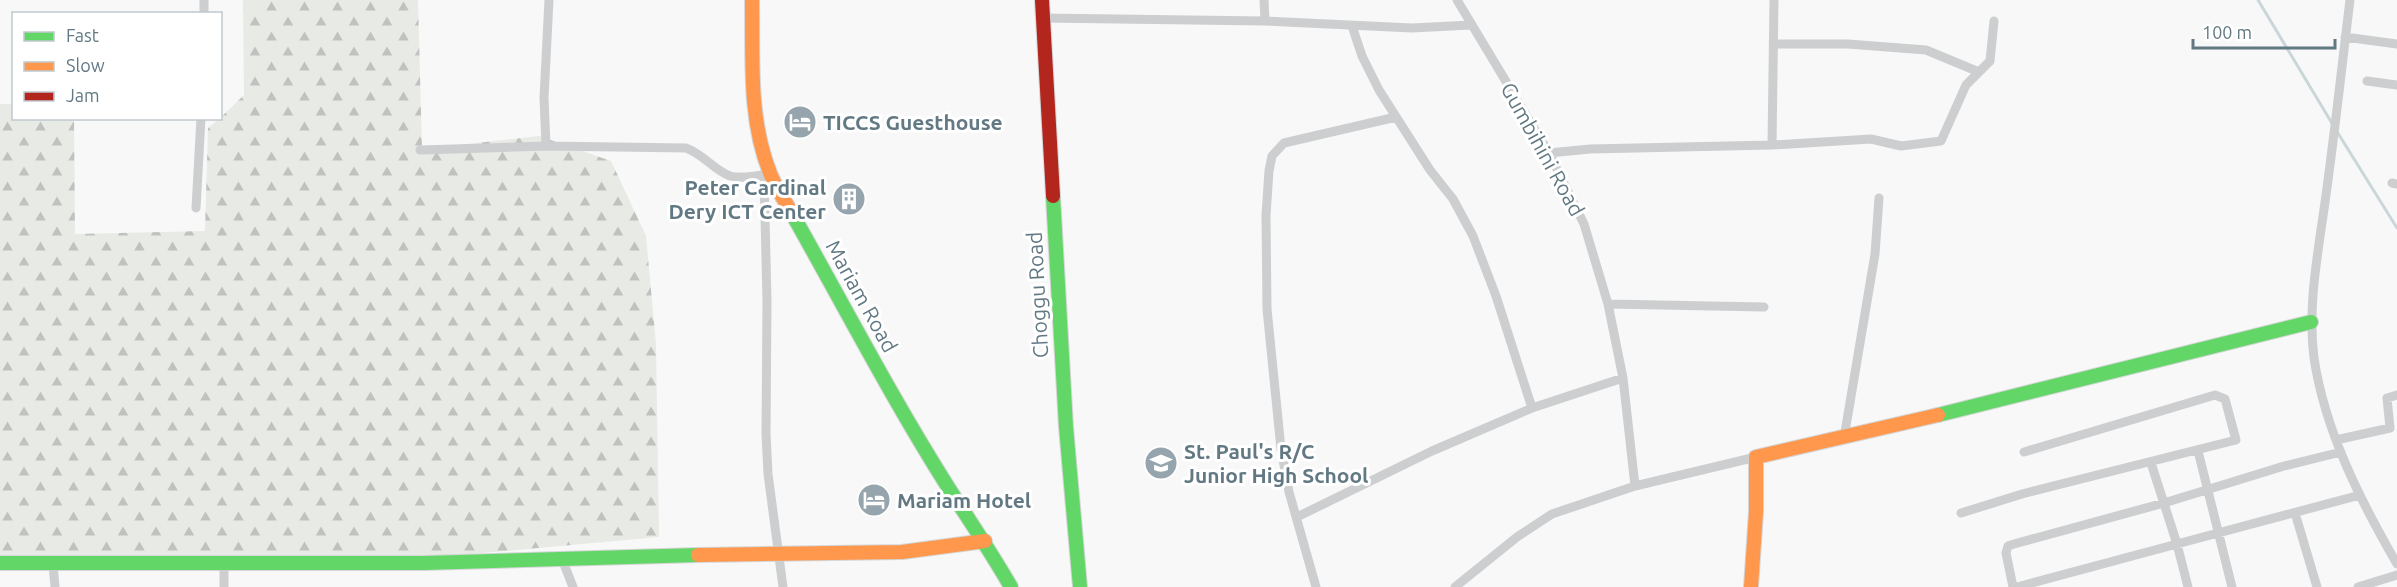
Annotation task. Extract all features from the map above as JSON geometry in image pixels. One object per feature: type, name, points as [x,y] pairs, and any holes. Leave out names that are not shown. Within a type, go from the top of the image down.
[{"type":"street","points":[[546,146],[544,98],[549,0]]},
{"type":"street","name":"Mariam Road","points":[[752,0],[753,93],[756,125],[767,175],[948,487],[985,541],[1011,587]]},
{"type":"street","name":"Choggu Road","points":[[1042,0],[1066,427],[1080,587]]},
{"type":"street","points":[[1264,0],[1265,21]]},
{"type":"street","name":"Gumbihini Road","points":[[1457,0],[1549,153],[1584,224],[1608,304],[1623,378],[1635,486]]},
{"type":"street","points":[[1772,145],[1774,0]]},
{"type":"street","points":[[2350,0],[2311,322],[2314,358],[2336,440],[2360,495],[2397,564]]},
{"type":"street","points":[[1042,18],[1265,21],[1412,28],[1471,25]]},
{"type":"street","points":[[1549,153],[1590,149],[1772,145],[1871,139],[1901,146],[1941,141],[1966,85],[1990,61],[1994,21]]},
{"type":"street","points":[[1352,26],[1374,82],[1430,170],[1453,199],[1473,236],[1499,306],[1532,408]]},
{"type":"street","points":[[2345,37],[2397,44]]},
{"type":"street","points":[[1774,44],[1848,44],[1926,50],[1979,72]]},
{"type":"street","points":[[2367,81],[2397,85]]},
{"type":"street","points":[[1316,587],[1281,449],[1267,309],[1266,215],[1269,171],[1272,156],[1284,143],[1396,117]]},
{"type":"street","points":[[196,208],[201,120]]},
{"type":"street","points":[[420,150],[546,146],[686,148],[696,152],[729,176],[767,175],[766,434],[768,474],[783,587]]},
{"type":"street","points":[[1844,438],[1875,254],[1879,198]]},
{"type":"street","points":[[1608,304],[1764,307]]},
{"type":"street","points":[[1455,587],[1517,537],[1552,514],[1635,486],[1844,438],[2311,322]]},
{"type":"street","points":[[1297,517],[1432,452],[1532,408],[1623,378]]},
{"type":"street","points":[[1961,513],[2022,494],[2236,440],[2225,399],[2215,395],[2024,452]]},
{"type":"street","points":[[2336,440],[2390,428],[2387,398],[2397,395]]},
{"type":"street","points":[[2198,451],[2232,587]]},
{"type":"street","points":[[2341,452],[2283,466],[2164,504],[2008,546],[2006,553],[2015,587],[2360,495]]},
{"type":"street","points":[[1751,587],[1756,512],[1756,457]]},
{"type":"street","points":[[2151,463],[2188,587]]},
{"type":"street","points":[[2295,513],[2318,587]]},
{"type":"street","points":[[0,563],[224,565],[424,563],[902,552],[985,541]]},
{"type":"street","points":[[562,559],[573,587]]},
{"type":"street","points":[[53,564],[55,587]]},
{"type":"street","points":[[224,565],[224,587]]},
{"type":"street","points":[[2358,587],[2397,575]]},
{"type":"green space","points":[[243,0],[418,0],[422,149],[539,136],[611,161],[646,236],[656,344],[659,537],[439,557],[0,557],[0,104],[12,104],[12,120],[74,120],[75,234],[205,231],[208,128],[218,120],[222,120],[222,116],[244,95]]},
{"type":"waterway","points":[[2258,0],[2333,125]]},
{"type":"waterway","points":[[2336,130],[2397,228]]},
{"type":"traffic: fast","points":[[1053,196],[1066,427],[1080,587]]},
{"type":"traffic: fast","points":[[790,210],[907,419],[1011,587]]},
{"type":"traffic: fast","points":[[1938,415],[2311,322]]},
{"type":"traffic: fast","points":[[0,563],[424,563],[698,555]]},
{"type":"traffic: slow","points":[[752,0],[753,88],[758,131],[770,173],[790,210]]},
{"type":"traffic: slow","points":[[1751,587],[1756,512],[1756,457],[1938,415]]},
{"type":"traffic: slow","points":[[698,555],[902,552],[985,541]]},
{"type":"traffic: jam","points":[[1042,0],[1053,196]]},
{"type":"place","name":"TICCS Guesthouse","points":[[800,122]]},
{"type":"place","name":"Peter Cardinal Dery ICT Center","points":[[849,199]]},
{"type":"place","name":"St. Paul's R/C Junior High School","points":[[1161,463]]},
{"type":"place","name":"Mariam Hotel","points":[[874,500]]}]
